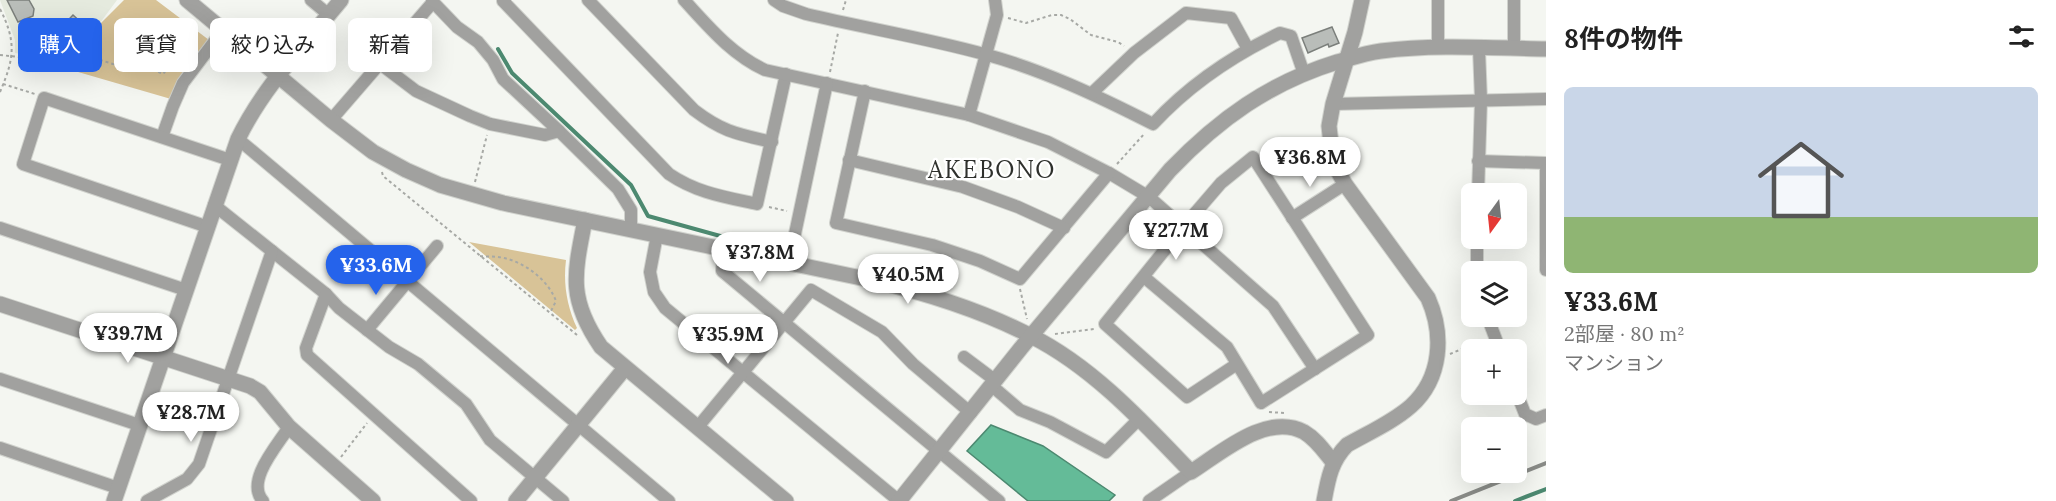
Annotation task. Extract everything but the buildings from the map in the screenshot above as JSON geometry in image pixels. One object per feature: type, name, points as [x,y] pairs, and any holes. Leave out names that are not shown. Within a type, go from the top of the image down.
[{"type":"street","points":[[187,0],[210,19]]},
{"type":"street","points":[[310,0],[329,15]]},
{"type":"street","points":[[0,448],[116,494],[238,139],[250,115],[341,0]]},
{"type":"street","points":[[505,0],[503,1],[669,174],[687,186],[707,193],[757,204],[786,74]]},
{"type":"street","points":[[588,0],[694,110],[714,125],[734,134],[772,142]]},
{"type":"street","points":[[684,0],[728,47],[748,62],[765,70],[969,115],[1048,142],[1149,196],[1273,306],[1315,369]]},
{"type":"street","points":[[774,0],[799,12],[985,54],[1041,72],[1092,93],[1153,124],[1170,105],[1199,80],[1248,49],[1280,33],[1291,36],[1304,74]]},
{"type":"street","points":[[969,115],[997,15],[995,0]]},
{"type":"street","points":[[1324,501],[1333,462],[1347,445],[1411,406],[1430,379],[1437,360],[1438,330],[1435,312],[1428,298],[1345,183],[1333,162],[1329,126],[1362,0]]},
{"type":"street","points":[[1438,0],[1438,47]]},
{"type":"street","points":[[1514,0],[1514,48]]},
{"type":"street","points":[[418,18],[433,1],[457,27],[478,42],[493,60],[503,79],[618,189],[631,210],[631,230]]},
{"type":"street","points":[[1092,93],[1134,53],[1186,13],[1231,18],[1248,49]]},
{"type":"street","points":[[657,235],[650,272],[654,292],[665,308],[899,501],[1149,196],[1197,142],[1226,117],[1252,100],[1304,74],[1347,59],[1379,52],[1438,47],[1546,49]]},
{"type":"street","points":[[162,137],[183,84],[210,48]]},
{"type":"street","points":[[1478,183],[1481,100],[1479,49]]},
{"type":"street","points":[[274,72],[373,152],[406,171],[440,185],[585,220],[921,291],[963,306],[1032,336],[1095,380],[1140,418],[1191,472]]},
{"type":"street","points":[[331,120],[371,72]]},
{"type":"street","points":[[391,72],[416,91],[449,108],[490,124],[545,135],[559,131]]},
{"type":"street","points":[[789,262],[828,83]]},
{"type":"street","points":[[865,92],[836,223],[932,245],[980,261],[1020,279],[1109,173]]},
{"type":"street","points":[[208,227],[23,164],[44,98],[230,160]]},
{"type":"street","points":[[1333,104],[1546,99]]},
{"type":"street","points":[[238,139],[669,501]]},
{"type":"street","points":[[1144,276],[1227,347],[1261,403],[1368,335],[1253,157],[1221,183],[1184,226],[1105,324],[1187,397],[1237,364]]},
{"type":"street","points":[[849,160],[963,187],[1018,207],[1064,228]]},
{"type":"street","points":[[1478,161],[1546,163]]},
{"type":"street","points":[[1546,170],[1546,270]]},
{"type":"street","points":[[1292,218],[1345,183]]},
{"type":"street","points":[[214,205],[326,294],[339,308],[389,347],[418,364],[466,404],[490,440],[563,501]]},
{"type":"street","points":[[585,220],[574,278],[581,312],[601,347],[786,501]]},
{"type":"street","points":[[0,228],[186,290]]},
{"type":"street","points":[[367,330],[437,246]]},
{"type":"street","points":[[724,249],[722,271],[999,501]]},
{"type":"street","points":[[147,501],[187,480],[199,464],[272,251]]},
{"type":"street","points":[[697,428],[812,290],[882,332],[913,364],[971,413]]},
{"type":"street","points":[[326,294],[306,348],[307,355],[471,501]]},
{"type":"street","points":[[0,304],[260,392],[289,427],[373,501]]},
{"type":"street","points":[[964,357],[1020,410],[1050,422],[1106,452],[1140,418]]},
{"type":"street","points":[[516,501],[625,368]]},
{"type":"street","points":[[0,379],[139,425]]},
{"type":"street","points":[[1521,405],[1525,414],[1536,419],[1546,416]]},
{"type":"street","points":[[1149,501],[1258,431],[1271,427],[1285,426],[1303,432],[1318,442],[1333,462]]},
{"type":"street","points":[[263,501],[256,487],[258,477],[289,427]]},
{"type":"path","points":[[828,83],[846,0]]},
{"type":"path","points":[[0,9],[12,37],[12,55],[0,92]]},
{"type":"path","points":[[997,15],[1026,23],[1052,15],[1061,15],[1091,35],[1118,42],[1134,53]]},
{"type":"path","points":[[0,55],[57,62],[81,54],[113,64],[152,69],[163,74]]},
{"type":"path","points":[[3,84],[44,98]]},
{"type":"path","points":[[471,194],[490,124]]},
{"type":"path","points":[[1109,173],[1140,139]]},
{"type":"path","points":[[383,176],[573,334],[601,347]]},
{"type":"path","points":[[757,204],[800,214]]},
{"type":"path","points":[[480,256],[504,258],[526,267],[543,281],[552,289],[556,301],[550,314]]},
{"type":"path","points":[[1075,332],[1101,328],[1105,324]]},
{"type":"path","points":[[1456,351],[1461,349]]},
{"type":"path","points":[[334,466],[374,414]]},
{"type":"shaded area","points":[[0,0],[117,0],[102,20],[102,18],[18,18],[18,53],[15,53],[15,40]]},
{"type":"shaded area","points":[[124,0],[156,0],[180,18],[114,18],[114,72],[188,72],[171,99],[78,72],[102,72],[102,22]]},
{"type":"shaded area","points":[[198,32],[209,40],[198,57]]},
{"type":"shaded area","points":[[469,242],[566,260],[567,295],[577,328],[575,330]]},
{"type":"shaded area","points":[[991,425],[1043,446],[1115,495],[1109,501],[1028,501],[967,451]]},
{"type":"waterway","points":[[498,49],[512,73],[631,185],[648,216],[785,254]]},
{"type":"waterway","points":[[1515,501],[1546,489]]},
{"type":"railway","points":[[1451,501],[1546,463]]},
{"type":"district","name":"AKEBONO","points":[[992,170]]}]
